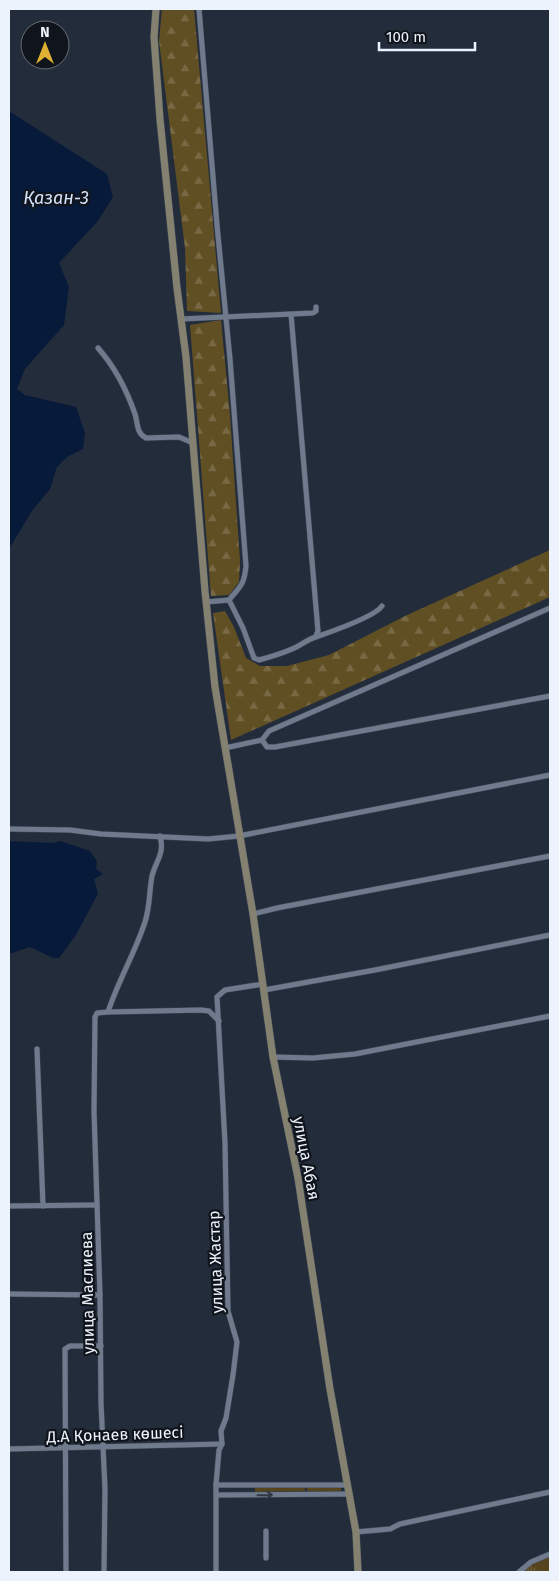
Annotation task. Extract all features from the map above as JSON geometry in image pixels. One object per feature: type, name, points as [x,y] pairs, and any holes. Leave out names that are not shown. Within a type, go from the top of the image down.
[{"type":"main road","name":"улица Абая","points":[[156,9],[154,37],[160,119],[194,444],[206,602],[215,687],[253,914],[273,1057],[298,1178],[330,1389],[350,1494],[356,1532],[358,1572]]},
{"type":"street","points":[[199,9],[246,566],[245,580],[229,600],[206,602]]},
{"type":"street","points":[[181,319],[313,313],[316,311],[316,307]]},
{"type":"street","points":[[291,314],[318,631],[316,636]]},
{"type":"street","points":[[98,348],[106,357],[123,386],[142,436],[146,438],[179,437],[194,444]]},
{"type":"street","points":[[229,600],[243,628],[254,658],[259,660],[290,650],[316,636],[334,631],[370,615],[381,609],[382,606]]},
{"type":"street","points":[[225,748],[262,740],[269,731],[550,608]]},
{"type":"street","points":[[262,740],[267,746],[275,747],[550,696]]},
{"type":"street","points":[[9,829],[70,830],[101,834],[208,839],[239,836],[550,775]]},
{"type":"street","points":[[160,836],[161,856],[152,876],[145,921],[108,1012],[201,1010],[209,1011],[219,1021]]},
{"type":"street","points":[[253,914],[550,856]]},
{"type":"street","points":[[264,987],[376,970],[550,935]]},
{"type":"street","name":"улица Жастар","points":[[216,1572],[216,1485],[219,1450],[222,1444],[221,1431],[226,1418],[237,1342],[228,1311],[218,997],[224,990],[264,987]]},
{"type":"street","name":"улица Маслиева","points":[[104,1572],[105,1489],[94,1111],[94,1023],[97,1013],[108,1012]]},
{"type":"street","points":[[273,1057],[313,1058],[355,1054],[550,1016]]},
{"type":"street","points":[[37,1049],[43,1206]]},
{"type":"street","points":[[9,1206],[97,1205]]},
{"type":"street","points":[[9,1294],[100,1295]]},
{"type":"street","points":[[66,1572],[67,1448],[65,1349],[70,1346],[101,1346]]},
{"type":"street","name":"Д.А Қонаев көшесі","points":[[9,1449],[222,1444]]},
{"type":"street","points":[[216,1485],[348,1484]]},
{"type":"street","points":[[356,1532],[390,1529],[400,1524],[550,1492]]},
{"type":"street","points":[[216,1496],[350,1494]]},
{"type":"street","points":[[266,1531],[266,1558]]},
{"type":"street","points":[[519,1572],[531,1562],[550,1554]]},
{"type":"green space","points":[[162,9],[194,9],[221,313],[187,311],[185,248],[159,41]]},
{"type":"green space","points":[[221,320],[230,415],[240,561],[239,582],[229,595],[211,596],[190,325]]},
{"type":"green space","points":[[550,550],[550,597],[231,740],[213,613],[225,611],[234,627],[246,658],[260,666],[287,666],[329,655],[405,616]]},
{"type":"green space","points":[[341,1487],[341,1491],[307,1491],[307,1488]]},
{"type":"green space","points":[[255,1488],[305,1488],[305,1491],[255,1492]]},
{"type":"green space","points":[[550,1554],[550,1572],[521,1572],[527,1567]]},
{"type":"water","name":"Қазан-3","points":[[9,111],[107,174],[113,197],[98,221],[59,263],[69,287],[64,325],[25,369],[17,389],[25,395],[76,407],[85,433],[83,449],[67,457],[57,467],[50,489],[32,511],[9,549]]},
{"type":"water","points":[[9,841],[54,843],[60,841],[90,851],[97,861],[96,869],[103,874],[94,879],[98,894],[76,935],[59,958],[53,958],[30,947],[9,954]]}]
